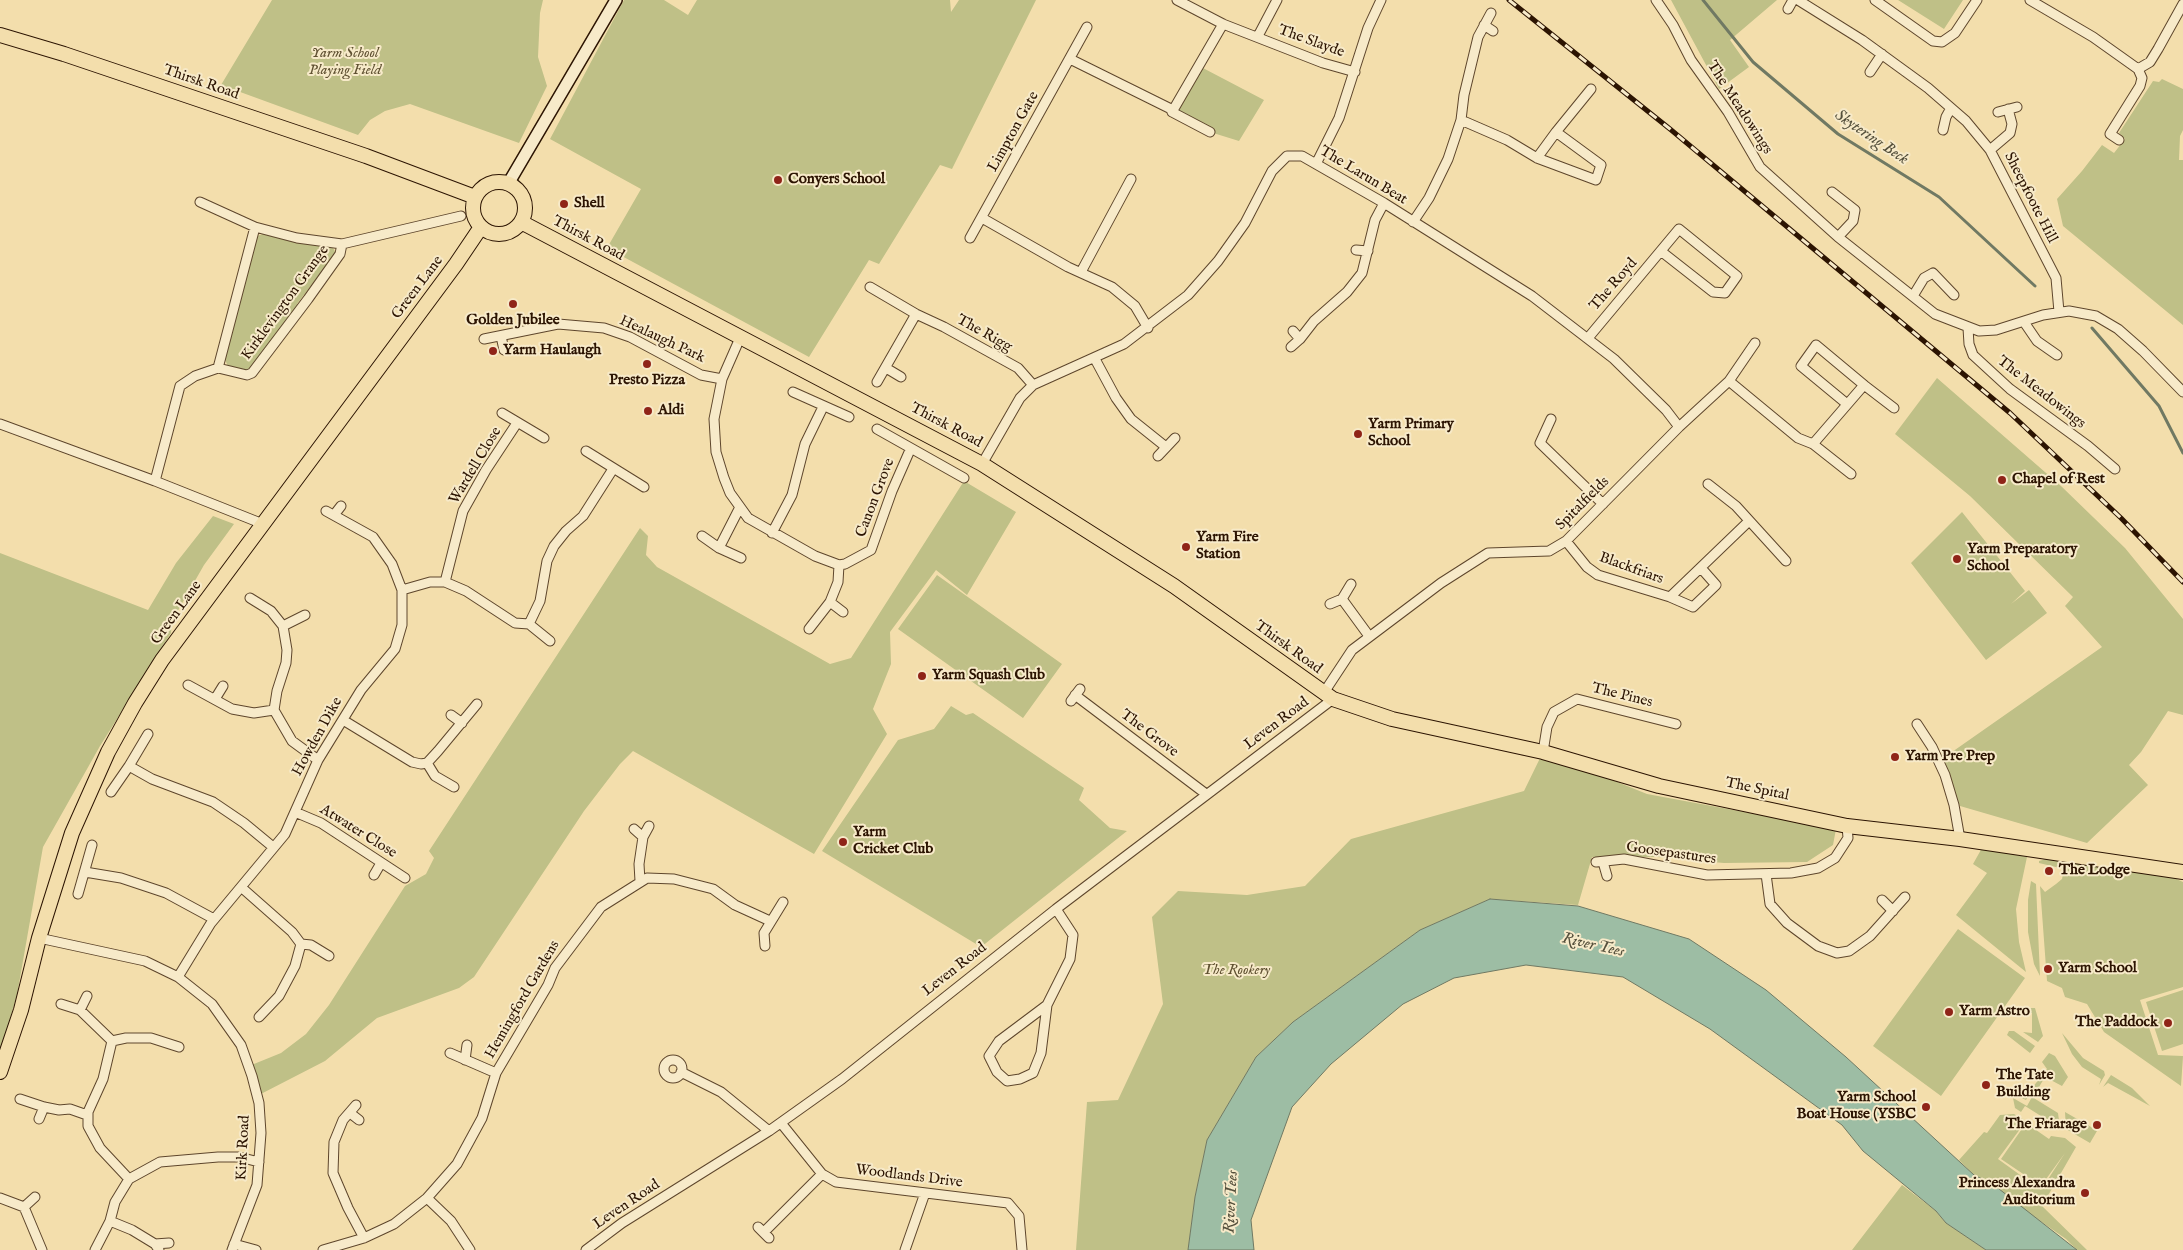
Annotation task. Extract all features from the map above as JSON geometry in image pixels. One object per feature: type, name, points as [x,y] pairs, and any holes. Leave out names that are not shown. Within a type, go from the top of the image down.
[{"type":"main road","points":[[508,184],[616,0]]},
{"type":"main road","name":"Thirsk Road","points":[[0,34],[357,153],[475,198]]},
{"type":"main road","points":[[489,184],[508,184],[523,198],[524,214],[521,222],[507,233],[489,232],[481,227],[473,212],[475,198],[481,189],[489,184]]},
{"type":"main road","name":"Thirsk Road","points":[[521,222],[982,464],[1174,586],[1328,696]]},
{"type":"main road","name":"Green Lane","points":[[0,1072],[22,1010],[39,938],[72,833],[108,752],[162,660],[456,264],[481,227]]},
{"type":"main road","name":"The Spital","points":[[1328,696],[1392,719],[1543,752],[1659,786],[1847,826],[1960,839],[2183,872]]},
{"type":"street","name":"The Slayde","points":[[1177,0],[1224,24],[1323,63],[1355,72]]},
{"type":"street","name":"The Slayde","points":[[1258,36],[1277,0]]},
{"type":"street","name":"The Slayde","points":[[1316,164],[1339,118],[1368,28],[1381,0]]},
{"type":"street","name":"The Meadowings","points":[[1656,0],[1673,25],[1691,60],[1728,112],[1760,167],[1838,237],[1935,314],[1979,331],[1996,330],[2060,312],[2069,311],[2096,316],[2118,329],[2143,351],[2183,392]]},
{"type":"street","points":[[1788,9],[1792,0]]},
{"type":"street","name":"Sheepfoote Hill","points":[[1798,0],[1882,54],[1928,88],[1966,121],[1990,150],[2056,278],[2060,312]]},
{"type":"street","points":[[1875,0],[1933,41],[1942,42],[1955,33],[1977,0]]},
{"type":"street","points":[[2030,0],[2093,37],[2138,69],[2142,78],[2140,86],[2110,134],[2119,140]]},
{"type":"street","points":[[2138,69],[2150,62],[2183,4]]},
{"type":"street","points":[[1413,222],[1429,198],[1448,159],[1461,120],[1464,95],[1478,37],[1491,13]]},
{"type":"street","points":[[1172,112],[1224,24]]},
{"type":"street","points":[[1484,25],[1493,31]]},
{"type":"street","name":"Limpton Gate","points":[[970,238],[1087,27]]},
{"type":"street","points":[[1870,72],[1882,54]]},
{"type":"street","points":[[1070,59],[1171,109],[1172,112],[1210,132]]},
{"type":"street","points":[[1537,158],[1591,89]]},
{"type":"street","points":[[1943,130],[1946,117],[1951,108]]},
{"type":"street","points":[[1990,150],[2010,133],[2012,124],[2012,108],[1998,112]]},
{"type":"street","points":[[1461,120],[1507,140],[1537,158],[1596,180],[1601,165],[1556,132]]},
{"type":"street","name":"The Larun Beat","points":[[982,464],[1020,398],[1033,385],[1048,377],[1095,359],[1124,344],[1148,328],[1188,295],[1218,261],[1246,223],[1272,171],[1288,156],[1302,156],[1384,203],[1532,296],[1614,359],[1666,410],[1679,427]]},
{"type":"street","points":[[1081,272],[1131,179]]},
{"type":"street","points":[[1832,192],[1855,210],[1853,221],[1838,237]]},
{"type":"street","name":"Kirklevington Grange","points":[[200,202],[255,227],[297,238],[342,244],[461,216]]},
{"type":"street","points":[[1291,347],[1314,321],[1347,292],[1362,273],[1375,220],[1384,203]]},
{"type":"street","points":[[982,218],[1081,272],[1112,286],[1135,306],[1148,328]]},
{"type":"street","name":"Kirklevington Grange","points":[[255,227],[218,368],[247,375],[256,370],[340,254],[342,244]]},
{"type":"street","name":"The Royd","points":[[1588,338],[1662,252],[1679,229],[1737,276],[1725,293],[1713,292],[1662,252]]},
{"type":"street","points":[[1356,250],[1368,251]]},
{"type":"street","points":[[1913,296],[1924,278],[1933,274],[1954,295]]},
{"type":"street","name":"The Rigg","points":[[870,287],[916,314],[944,327],[1018,368],[1033,385]]},
{"type":"street","points":[[877,382],[916,314]]},
{"type":"street","points":[[2024,322],[2037,341],[2057,355]]},
{"type":"street","name":"Healaugh Park","points":[[484,339],[558,324],[604,328],[630,337],[701,375],[722,379]]},
{"type":"street","name":"The Meadowings","points":[[1968,328],[1968,344],[1973,355],[2010,389],[2088,446],[2115,469]]},
{"type":"street","points":[[1293,331],[1300,339]]},
{"type":"street","points":[[501,336],[504,350]]},
{"type":"street","points":[[740,338],[722,379],[714,419],[716,452],[727,486],[748,518],[815,556],[839,564],[838,582],[830,602],[809,629]]},
{"type":"street","name":"Spitalfields","points":[[1328,696],[1352,650],[1441,583],[1488,554],[1498,551],[1549,551],[1566,541],[1679,427],[1728,381],[1755,344]]},
{"type":"street","points":[[1847,404],[1801,366],[1816,345],[1894,408]]},
{"type":"street","points":[[1095,359],[1116,398],[1131,419],[1166,447]]},
{"type":"street","points":[[155,481],[180,386],[195,376],[218,368]]},
{"type":"street","points":[[886,368],[901,377]]},
{"type":"street","points":[[1728,381],[1798,438],[1813,444],[1852,474]]},
{"type":"street","points":[[1813,444],[1864,385]]},
{"type":"street","points":[[794,392],[849,418]]},
{"type":"street","points":[[772,533],[792,495],[805,444],[823,407]]},
{"type":"street","name":"Wardell Close","points":[[502,413],[544,438]]},
{"type":"street","points":[[1550,419],[1540,443],[1603,504]]},
{"type":"street","name":"Wardell Close","points":[[445,582],[463,511],[486,470],[517,423]]},
{"type":"street","points":[[0,424],[155,481],[263,524]]},
{"type":"street","name":"Canon Grove","points":[[877,429],[910,450],[964,478]]},
{"type":"street","points":[[1158,456],[1175,438]]},
{"type":"street","name":"Canon Grove","points":[[839,564],[845,564],[861,557],[871,550],[892,491],[910,450]]},
{"type":"street","points":[[586,451],[644,487]]},
{"type":"street","points":[[529,624],[540,600],[547,561],[554,546],[566,530],[583,516],[614,469]]},
{"type":"street","points":[[1708,484],[1736,506],[1786,562]]},
{"type":"street","name":"Howden Dike","points":[[178,977],[214,919],[285,834],[318,760],[361,690],[394,649],[402,625],[402,590],[392,564],[373,538],[330,513],[341,506]]},
{"type":"street","points":[[719,548],[740,508]]},
{"type":"street","name":"Blackfriars","points":[[1670,597],[1749,521]]},
{"type":"street","points":[[702,536],[719,548],[742,558]]},
{"type":"street","name":"Blackfriars","points":[[1566,541],[1587,568],[1598,575],[1670,597],[1693,607],[1716,585],[1701,568]]},
{"type":"street","points":[[402,590],[430,582],[445,582],[466,591],[515,623],[529,624],[550,641]]},
{"type":"street","points":[[1330,604],[1342,599],[1351,584]]},
{"type":"street","points":[[250,598],[270,611],[283,626],[287,650],[286,663],[277,691],[274,710],[292,741],[318,760]]},
{"type":"street","points":[[1342,599],[1369,636]]},
{"type":"street","points":[[830,602],[843,612]]},
{"type":"street","points":[[283,626],[305,616]]},
{"type":"street","points":[[188,685],[232,709],[254,713],[274,710]]},
{"type":"street","points":[[215,700],[223,686]]},
{"type":"street","name":"The Grove","points":[[1075,695],[1206,794]]},
{"type":"street","name":"Leven Road","points":[[586,1250],[622,1223],[781,1123],[842,1079],[1328,696]]},
{"type":"street","name":"The Pines","points":[[1543,752],[1547,726],[1554,712],[1576,699],[1672,723],[1666,733]]},
{"type":"street","points":[[427,763],[477,704]]},
{"type":"street","points":[[451,715],[462,723]]},
{"type":"street","points":[[343,720],[412,762],[427,763]]},
{"type":"street","points":[[1917,724],[1932,747],[1945,775],[1954,804],[1960,839]]},
{"type":"street","points":[[111,792],[148,734]]},
{"type":"street","points":[[427,763],[435,776],[454,787]]},
{"type":"street","points":[[129,766],[152,779],[212,802],[244,823],[273,847]]},
{"type":"street","name":"Atwater Close","points":[[295,812],[321,823],[404,878]]},
{"type":"street","points":[[640,881],[639,864],[643,838],[650,826]]},
{"type":"street","name":"Goosepastures","points":[[1607,876],[1600,862],[1624,859],[1707,875],[1791,873],[1818,868],[1835,858],[1848,838],[1847,826]]},
{"type":"street","points":[[634,829],[643,838]]},
{"type":"street","points":[[78,894],[92,844]]},
{"type":"street","points":[[374,874],[381,863]]},
{"type":"street","points":[[85,872],[120,878],[166,893],[214,919]]},
{"type":"street","points":[[1766,874],[1770,904],[1787,923],[1818,946],[1837,953],[1849,951],[1870,936],[1905,897]]},
{"type":"street","name":"Hemingford Gardens","points":[[323,1250],[364,1238],[394,1224],[427,1198],[457,1164],[482,1118],[496,1073],[548,985],[555,968],[601,907],[647,878],[674,879],[713,888],[735,905],[770,921]]},
{"type":"street","points":[[241,887],[292,932],[302,944],[311,945],[329,956]]},
{"type":"street","points":[[1882,900],[1893,910]]},
{"type":"street","points":[[765,946],[764,933],[783,902]]},
{"type":"street","points":[[1047,1005],[1000,1041],[989,1056],[997,1072],[1007,1081],[1020,1079],[1033,1072],[1041,1053],[1047,1005],[1070,959],[1072,935],[1056,909]]},
{"type":"street","name":"Kirk Road","points":[[39,938],[145,961],[178,977],[212,1004],[241,1045],[259,1102],[261,1133],[257,1184],[233,1247]]},
{"type":"street","points":[[259,1017],[279,996],[295,966],[302,944]]},
{"type":"street","points":[[80,1010],[87,996]]},
{"type":"street","points":[[61,1004],[80,1010],[112,1041]]},
{"type":"street","points":[[112,1041],[126,1038],[151,1038],[179,1047]]},
{"type":"street","points":[[112,1041],[103,1079],[87,1115],[88,1126],[100,1148],[129,1179]]},
{"type":"street","name":"Hemingford Gardens","points":[[465,1060],[467,1045]]},
{"type":"street","name":"Hemingford Gardens","points":[[450,1053],[496,1073]]},
{"type":"street","points":[[681,1072],[721,1092],[769,1131]]},
{"type":"street","points":[[20,1099],[44,1107],[59,1110],[70,1109],[87,1115]]},
{"type":"street","points":[[356,1104],[343,1120],[334,1142],[333,1173],[348,1208],[364,1238]]},
{"type":"street","points":[[39,1119],[44,1107]]},
{"type":"street","points":[[350,1113],[359,1120]]},
{"type":"street","name":"Woodlands Drive","points":[[781,1123],[822,1174],[836,1182],[1008,1203],[1020,1216],[1022,1250]]},
{"type":"street","points":[[95,1250],[110,1221],[115,1202],[129,1179],[160,1162],[239,1157],[259,1162]]},
{"type":"street","points":[[763,1232],[822,1174]]},
{"type":"street","points":[[905,1250],[925,1193]]},
{"type":"street","points":[[24,1207],[35,1197]]},
{"type":"street","points":[[0,1198],[24,1207],[42,1250]]},
{"type":"street","points":[[427,1198],[451,1220],[466,1240],[470,1250]]},
{"type":"street","points":[[110,1221],[132,1230],[157,1247],[169,1243]]},
{"type":"street","points":[[233,1247],[256,1250]]},
{"type":"green space","name":"Yarm School Playing Field","points":[[272,0],[543,0],[540,13],[538,57],[547,86],[519,143],[410,104],[385,111],[370,120],[358,135],[221,85]]},
{"type":"green space","name":"Conyers School","points":[[624,0],[664,0],[688,15],[697,0],[950,0],[951,12],[959,0],[1036,0],[952,169],[940,165],[879,264],[869,260],[809,357],[607,248],[641,189],[550,139]]},
{"type":"green space","points":[[1671,0],[1777,0],[1730,40],[1749,67],[1719,89]]},
{"type":"green space","points":[[1898,0],[1963,0],[1944,29]]},
{"type":"green space","points":[[1201,67],[1264,100],[1239,141],[1210,132],[1172,112]]},
{"type":"green space","points":[[2162,79],[2183,89],[2183,130],[2180,136],[2179,160],[2183,160],[2183,325],[2063,226],[2057,199],[2102,145],[2114,153],[2125,139],[2119,133],[2153,81],[2159,82]]},
{"type":"green space","points":[[266,233],[329,246],[336,253],[317,281],[313,283],[297,304],[297,308],[280,332],[276,333],[252,368],[246,371],[228,366],[224,358],[257,236]]},
{"type":"green space","points":[[1937,378],[2061,486],[2125,548],[2183,619],[2183,715],[2168,711],[2141,752],[2129,765],[2148,785],[2087,843],[1960,806],[1942,759],[2102,647],[2065,606],[2073,597],[1970,496],[1895,434]]},
{"type":"green space","points":[[964,481],[1016,512],[967,595],[936,570],[890,632],[891,664],[873,709],[887,734],[814,854],[633,751],[620,764],[584,811],[474,977],[459,988],[377,1018],[325,1061],[257,1096],[249,1066],[281,1053],[306,1034],[329,1005],[405,886],[426,874],[434,858],[429,851],[640,528],[648,536],[646,555],[657,567],[830,664],[851,658]]},
{"type":"green space","points":[[1962,512],[2025,591],[2011,604],[2029,590],[2047,613],[1986,660],[1911,563]]},
{"type":"green space","points":[[213,516],[234,524],[204,565],[172,621],[171,633],[100,746],[43,847],[17,995],[0,1053],[0,553],[148,610],[176,563]]},
{"type":"green space","points":[[937,575],[1062,664],[1023,718],[898,629]]},
{"type":"green space","points":[[951,706],[966,715],[973,713],[1084,788],[1079,800],[1110,828],[1127,831],[981,947],[822,851],[898,740],[934,729]]},
{"type":"green space","name":"The Rookery","points":[[1543,752],[1647,794],[1836,829],[1833,845],[1807,862],[1724,863],[1657,857],[1592,857],[1578,905],[1490,899],[1420,930],[1293,1022],[1256,1057],[1207,1140],[1195,1197],[1188,1250],[1076,1250],[1087,1102],[1118,1100],[1163,1004],[1152,917],[1178,891],[1247,895],[1305,886],[1351,839],[1524,791]]},
{"type":"green space","points":[[1982,848],[2027,857],[2016,909],[2019,942],[2026,972],[1956,915],[1987,873],[1973,864]]},
{"type":"green space","points":[[2046,859],[2172,877],[2183,882],[2183,987],[2140,1000],[2158,1055],[2183,1056],[2181,1086],[2104,1032],[2087,1004],[2065,997],[2062,988],[2047,981],[2040,886],[2045,892],[2062,879],[2064,869],[2039,863],[2039,861]]},
{"type":"green space","points":[[2031,881],[2036,884],[2040,976],[2034,964],[2028,932],[2028,900]]},
{"type":"green space","name":"Yarm Astro","points":[[1958,929],[2025,978],[1941,1096],[1873,1046]]},
{"type":"green space","name":"The Paddock","points":[[2183,990],[2183,1044],[2162,1051],[2146,1002]]},
{"type":"green space","points":[[2035,1008],[2043,1036],[2038,1042],[2023,1032],[2032,1033],[2032,1013],[2021,1013]]},
{"type":"green space","points":[[2009,1031],[2014,1031],[2035,1046],[2030,1053],[2007,1035]]},
{"type":"green space","points":[[2062,1033],[2083,1058],[2104,1071],[2105,1075],[2099,1085],[2101,1079],[2082,1067],[2072,1054]]},
{"type":"green space","points":[[2049,1053],[2055,1056],[2068,1077],[2062,1086],[2045,1077],[2036,1092],[2032,1090],[2026,1100],[2016,1095],[2018,1091],[2025,1097],[2047,1069],[2042,1062]]},
{"type":"green space","points":[[2111,1075],[2132,1088],[2150,1106],[2108,1083],[2103,1087]]},
{"type":"green space","points":[[2032,1097],[2058,1113],[2060,1128],[2025,1106],[2021,1112],[2015,1108],[2013,1098],[2027,1106]]},
{"type":"green space","points":[[2065,1112],[2079,1120],[2079,1125],[2083,1127],[2088,1125],[2097,1131],[2090,1143],[2066,1129]]},
{"type":"green space","points":[[2014,1114],[2026,1121],[1998,1159],[2041,1190],[2065,1153],[2041,1186],[2001,1159],[2026,1123],[2049,1139],[2051,1136],[2065,1138],[2076,1147],[2042,1206],[2087,1250],[2077,1250],[2066,1239],[1974,1175],[1959,1160],[1984,1132],[1987,1133],[2000,1115]]},
{"type":"green space","points":[[1902,1185],[1936,1211],[1946,1223],[1986,1250],[1852,1250]]},
{"type":"water","name":"River Tees","points":[[1490,899],[1578,906],[1689,939],[1766,990],[1846,1057],[1974,1175],[1994,1185],[2077,1250],[1986,1250],[1946,1223],[1936,1211],[1863,1151],[1842,1125],[1710,1029],[1623,977],[1526,965],[1454,978],[1403,1004],[1331,1064],[1292,1107],[1251,1220],[1254,1250],[1188,1250],[1195,1197],[1207,1140],[1256,1057],[1293,1022],[1420,930]]},
{"type":"waterway","name":"Skytering Beck","points":[[1703,0],[1753,62],[1838,134],[1939,197],[2035,286]]},
{"type":"waterway","name":"Skytering Beck","points":[[2092,328],[2159,406],[2183,453]]},
{"type":"railway","points":[[1509,0],[1670,129],[2010,413],[2121,518],[2183,582]]},
{"type":"place","name":"Conyers School","points":[[778,180]]},
{"type":"place","name":"Shell","points":[[564,204]]},
{"type":"place","name":"Golden Jubilee","points":[[513,304]]},
{"type":"place","name":"Yarm Haulaugh","points":[[493,351]]},
{"type":"place","name":"Presto Pizza","points":[[647,364]]},
{"type":"place","name":"Aldi","points":[[648,411]]},
{"type":"place","name":"Yarm Primary School","points":[[1358,434]]},
{"type":"place","name":"Chapel of Rest","points":[[2002,480]]},
{"type":"place","name":"Yarm Fire Station","points":[[1186,547]]},
{"type":"place","name":"Yarm Preparatory School","points":[[1957,559]]},
{"type":"place","name":"Yarm Squash Club","points":[[922,676]]},
{"type":"place","name":"Yarm Pre Prep","points":[[1895,757]]},
{"type":"place","name":"Yarm Cricket Club","points":[[843,842]]},
{"type":"place","name":"The Lodge","points":[[2049,871]]},
{"type":"place","name":"Yarm School","points":[[2048,969]]},
{"type":"place","name":"Yarm Astro","points":[[1949,1012]]},
{"type":"place","name":"The Paddock","points":[[2168,1023]]},
{"type":"place","name":"The Tate Building","points":[[1986,1085]]},
{"type":"place","name":"Yarm School Boat House (YSBC","points":[[1926,1107]]},
{"type":"place","name":"The Friarage","points":[[2097,1125]]},
{"type":"place","name":"Princess Alexandra Auditorium","points":[[2085,1193]]}]
